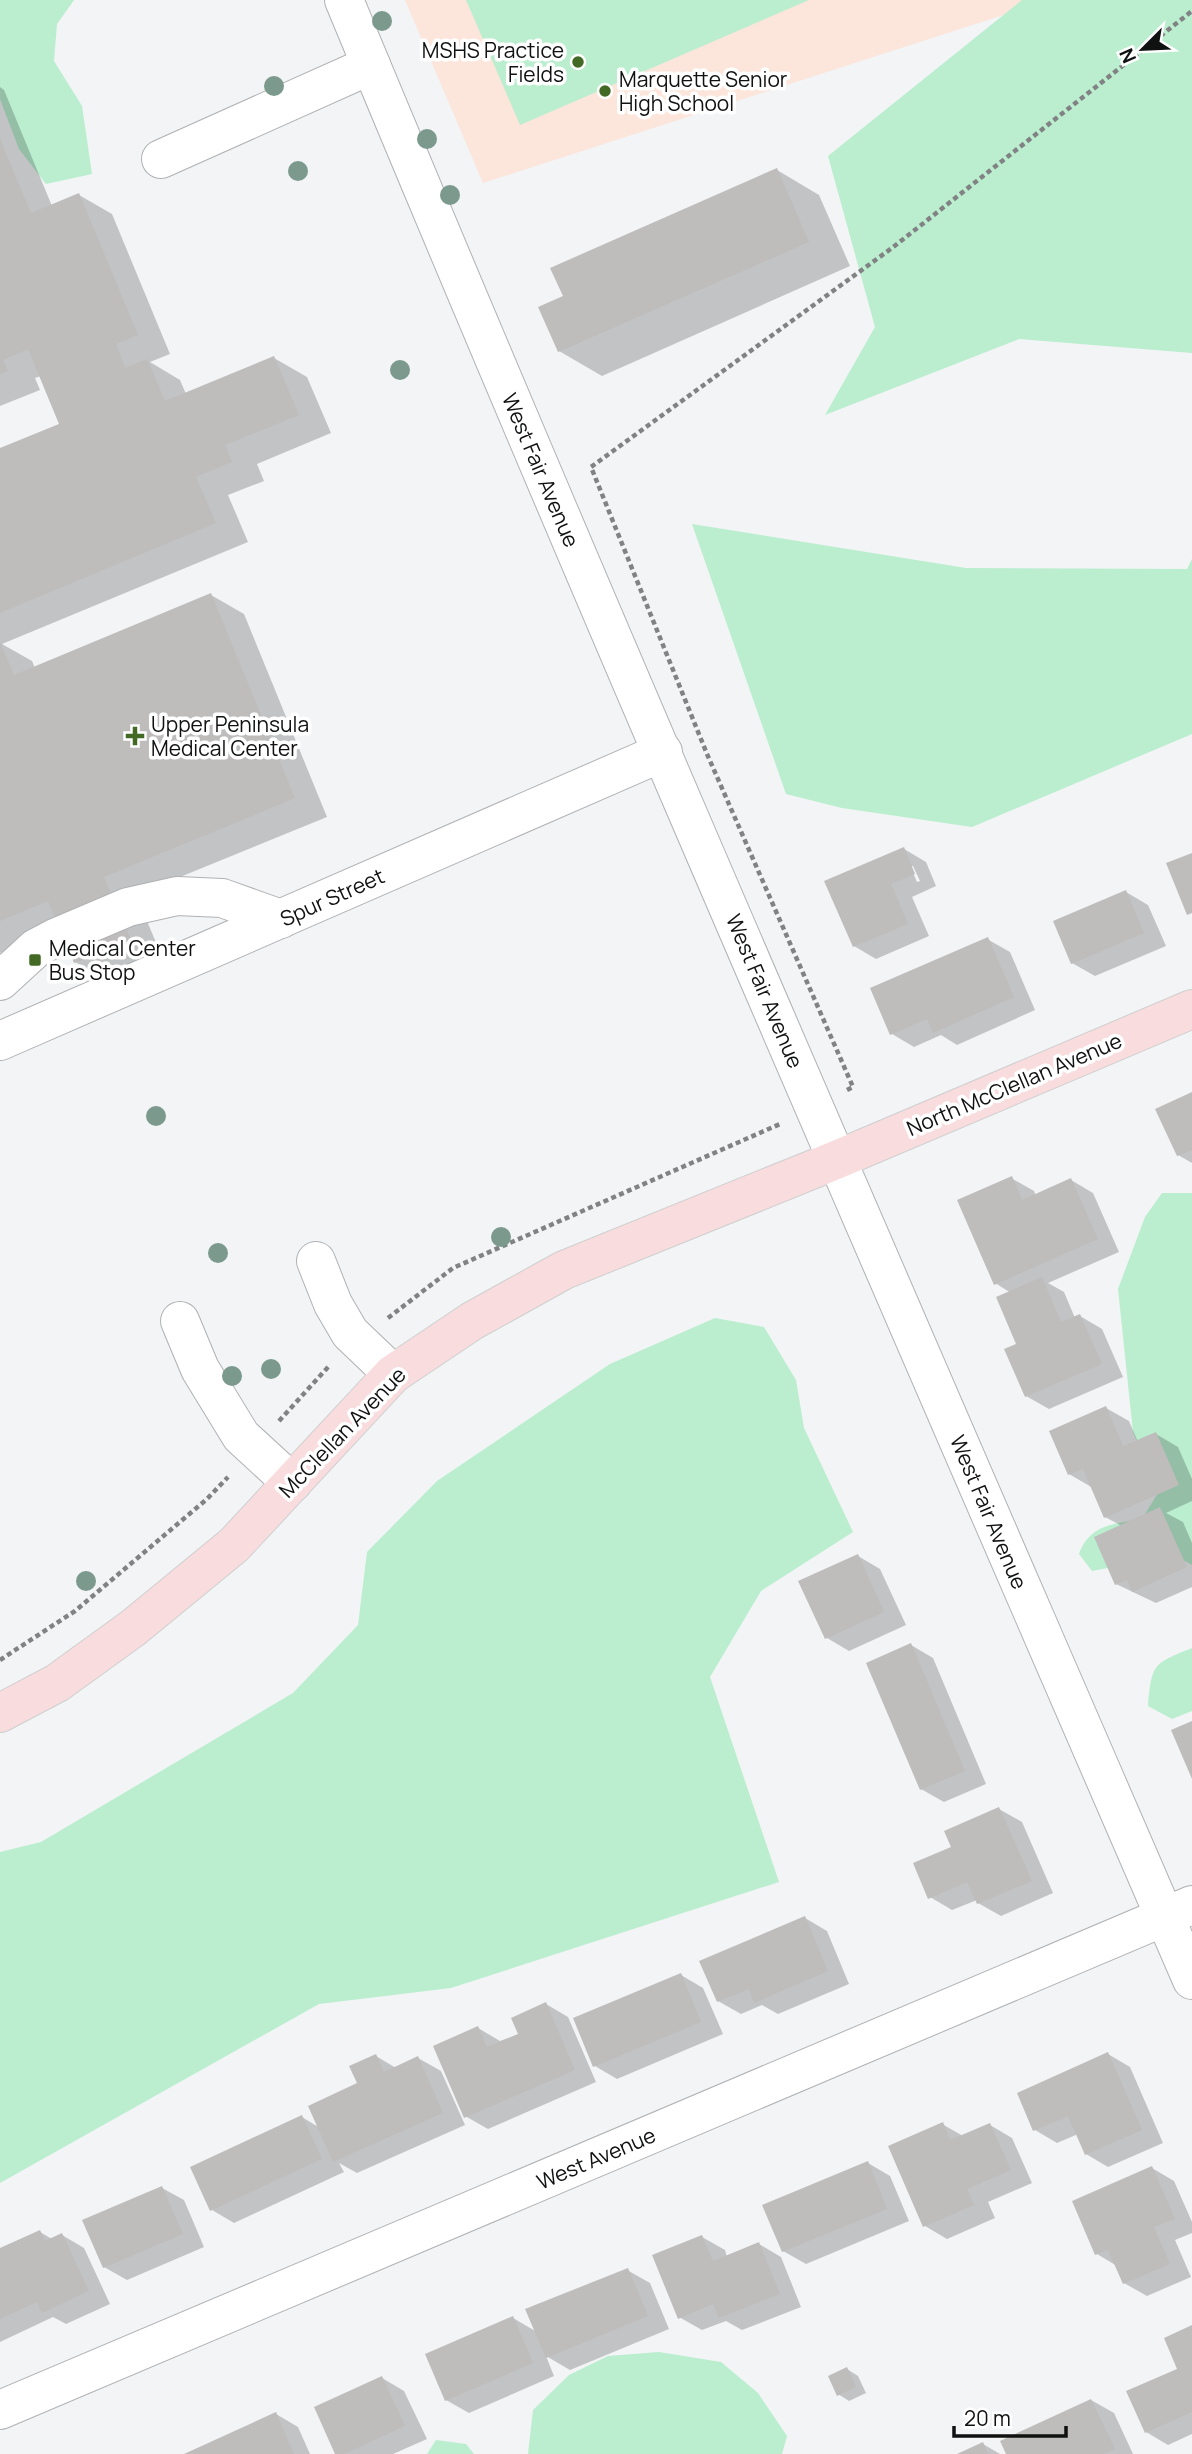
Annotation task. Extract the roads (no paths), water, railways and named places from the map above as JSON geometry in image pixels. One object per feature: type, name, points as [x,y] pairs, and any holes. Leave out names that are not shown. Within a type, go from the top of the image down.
[{"type":"main road","name":"North McClellan Avenue","points":[[836,1160],[1192,1009]]},
{"type":"main road","name":"McClellan Avenue","points":[[0,1713],[57,1683],[132,1628],[234,1545],[393,1374],[472,1321],[564,1270],[836,1160]]},
{"type":"street","name":"West Fair Avenue","points":[[344,0],[533,453],[836,1160],[1178,1911],[1192,1980]]},
{"type":"street","points":[[161,159],[371,65]]},
{"type":"street","name":"Spur Street","points":[[0,1041],[663,752]]},
{"type":"street","points":[[0,981],[36,948],[55,938],[128,907],[177,896],[222,898],[281,919]]},
{"type":"street","points":[[316,1261],[333,1304],[358,1342],[393,1374]]},
{"type":"street","points":[[180,1321],[200,1369],[241,1436],[292,1483]]},
{"type":"street","name":"West Avenue","points":[[0,2410],[1178,1911]]},
{"type":"place","name":"MSHS Practice Fields","points":[[578,62]]},
{"type":"place","name":"Marquette Senior High School","points":[[605,91]]},
{"type":"place","name":"Upper Peninsula Medical Center","points":[[135,736]]},
{"type":"place","name":"Medical Center Bus Stop","points":[[35,960]]}]
